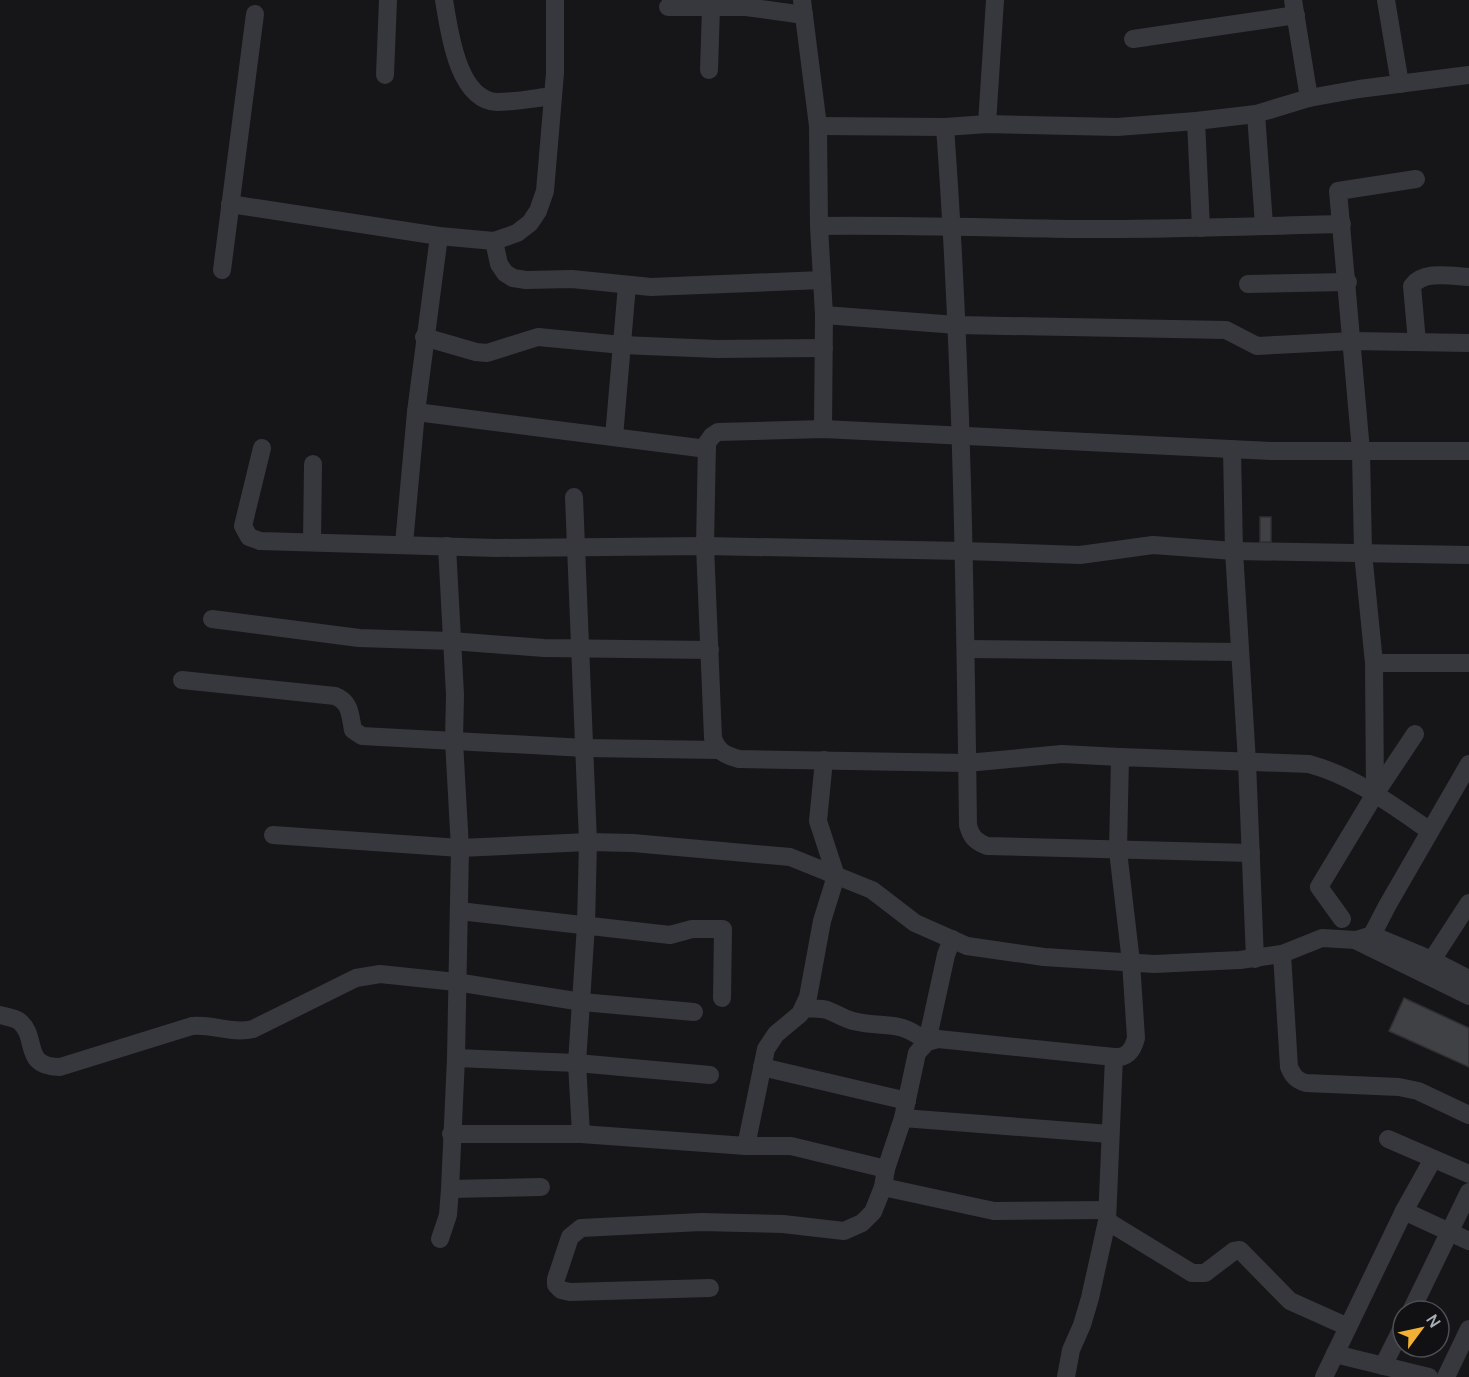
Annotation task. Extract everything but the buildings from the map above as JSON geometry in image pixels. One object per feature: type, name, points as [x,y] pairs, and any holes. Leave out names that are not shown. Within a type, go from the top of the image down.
[{"type":"street","points":[[385,75],[388,0]]},
{"type":"street","points":[[444,0],[455,57],[462,73],[477,93],[487,100],[497,102],[553,96]]},
{"type":"street","points":[[230,204],[439,236],[494,241],[517,233],[530,223],[538,211],[545,191],[555,73],[555,0]]},
{"type":"street","points":[[987,124],[995,0]]},
{"type":"street","points":[[1386,0],[1400,84]]},
{"type":"street","points":[[709,70],[711,7]]},
{"type":"street","points":[[668,8],[803,8],[818,126],[819,226],[824,315],[824,429]]},
{"type":"street","points":[[1133,39],[1294,8],[1309,98]]},
{"type":"street","points":[[222,270],[255,14]]},
{"type":"street","points":[[818,126],[945,127],[987,124],[1117,127],[1196,121],[1256,114],[1309,98],[1469,75]]},
{"type":"street","points":[[1256,114],[1264,225]]},
{"type":"street","points":[[1196,121],[1201,228]]},
{"type":"street","points":[[945,127],[957,325],[964,551],[968,825],[971,836],[977,842],[987,846],[1251,853]]},
{"type":"street","points":[[1375,794],[1374,663],[1363,553],[1361,451],[1353,340],[1338,190],[1416,179]]},
{"type":"street","points":[[819,226],[1084,229],[1342,224]]},
{"type":"street","points":[[404,544],[424,337],[439,236]]},
{"type":"street","points":[[494,241],[499,264],[505,273],[513,278],[526,280],[572,279],[627,285],[693,286],[822,280]]},
{"type":"street","points":[[1417,342],[1412,286],[1417,279],[1425,276],[1469,277]]},
{"type":"street","points":[[1248,284],[1348,282]]},
{"type":"street","points":[[614,437],[627,285]]},
{"type":"street","points":[[824,315],[957,325],[1227,330],[1257,346],[1353,340],[1469,343]]},
{"type":"street","points":[[424,337],[487,353],[538,337],[622,345],[762,350],[824,348]]},
{"type":"street","points":[[416,412],[707,449]]},
{"type":"street","points":[[1430,831],[1375,794],[1333,771],[1309,764],[1062,753],[967,763],[739,759],[723,754],[713,738],[705,546],[707,443],[718,432],[824,429],[1232,449],[1469,451]]},
{"type":"street","points":[[262,448],[243,526],[249,537],[260,541],[577,549],[705,546],[1080,555],[1153,545],[1234,551],[1469,555]]},
{"type":"street","points":[[1232,449],[1234,551],[1247,762],[1255,958]]},
{"type":"street","points":[[312,542],[313,464]]},
{"type":"street","points":[[574,497],[582,648],[588,842],[586,925],[577,1063],[581,1134]]},
{"type":"street","points":[[440,1239],[448,1215],[450,1189],[456,1058],[460,848],[447,546]]},
{"type":"street","points":[[213,619],[359,638],[451,641],[544,648],[710,650]]},
{"type":"street","points":[[966,648],[1240,652]]},
{"type":"street","points":[[1374,663],[1469,663]]},
{"type":"street","points":[[182,680],[335,696],[342,699],[348,706],[352,730],[357,735],[585,748],[720,750]]},
{"type":"street","points":[[1342,919],[1318,887],[1415,734]]},
{"type":"street","points":[[927,1042],[938,1039],[1121,1058],[1134,1046],[1136,1038],[1131,962],[1118,851],[1120,757]]},
{"type":"street","points":[[746,1146],[769,1042],[794,1020],[804,1008],[808,997],[820,928],[836,876],[818,821],[824,760]]},
{"type":"street","points":[[1365,940],[1469,764]]},
{"type":"street","points":[[273,835],[460,848],[588,842],[633,843],[790,857],[872,890],[915,923],[968,946],[1044,957],[1154,964],[1255,958],[1282,954],[1322,938],[1365,940],[1410,959],[1469,996]]},
{"type":"street","points":[[1432,960],[1469,903]]},
{"type":"street","points":[[459,911],[670,935],[692,929],[723,929],[722,998]]},
{"type":"street","points":[[710,1288],[570,1292],[561,1290],[556,1285],[556,1279],[570,1237],[581,1228],[729,1222],[783,1224],[844,1231],[862,1223],[873,1212],[883,1187],[886,1169],[905,1109],[917,1053],[927,1042],[946,955],[952,939]]},
{"type":"street","points":[[1282,954],[1289,1067],[1299,1081],[1399,1087],[1418,1091],[1469,1115]]},
{"type":"street","points":[[1410,959],[1432,960],[1469,979]]},
{"type":"street","points":[[0,1016],[13,1018],[23,1026],[37,1060],[49,1067],[60,1067],[192,1026],[213,1026],[243,1031],[253,1029],[356,978],[367,976],[393,975],[456,982],[582,1002],[694,1012]]},
{"type":"street","points":[[804,1008],[823,1009],[857,1022],[898,1026],[915,1032],[927,1042]]},
{"type":"street","points":[[1066,1377],[1071,1350],[1090,1298],[1107,1216],[1114,1057]]},
{"type":"street","points":[[456,1058],[577,1063],[710,1074]]},
{"type":"street","points":[[762,1067],[905,1109],[1110,1134]]},
{"type":"street","points":[[451,1134],[581,1134],[746,1146],[791,1146],[886,1169]]},
{"type":"street","points":[[1388,1139],[1469,1174]]},
{"type":"street","points":[[1324,1377],[1404,1210],[1433,1159]]},
{"type":"street","points":[[450,1189],[541,1187]]},
{"type":"street","points":[[883,1187],[994,1211],[1107,1216],[1192,1274],[1205,1273],[1234,1251],[1240,1250],[1290,1301],[1348,1328]]},
{"type":"street","points":[[1417,1299],[1469,1192]]},
{"type":"street","points":[[1404,1210],[1469,1241]]},
{"type":"street","points":[[1446,1377],[1469,1329]]},
{"type":"street","points":[[1383,1366],[1391,1350]]},
{"type":"street","points":[[1335,1354],[1429,1377]]}]
